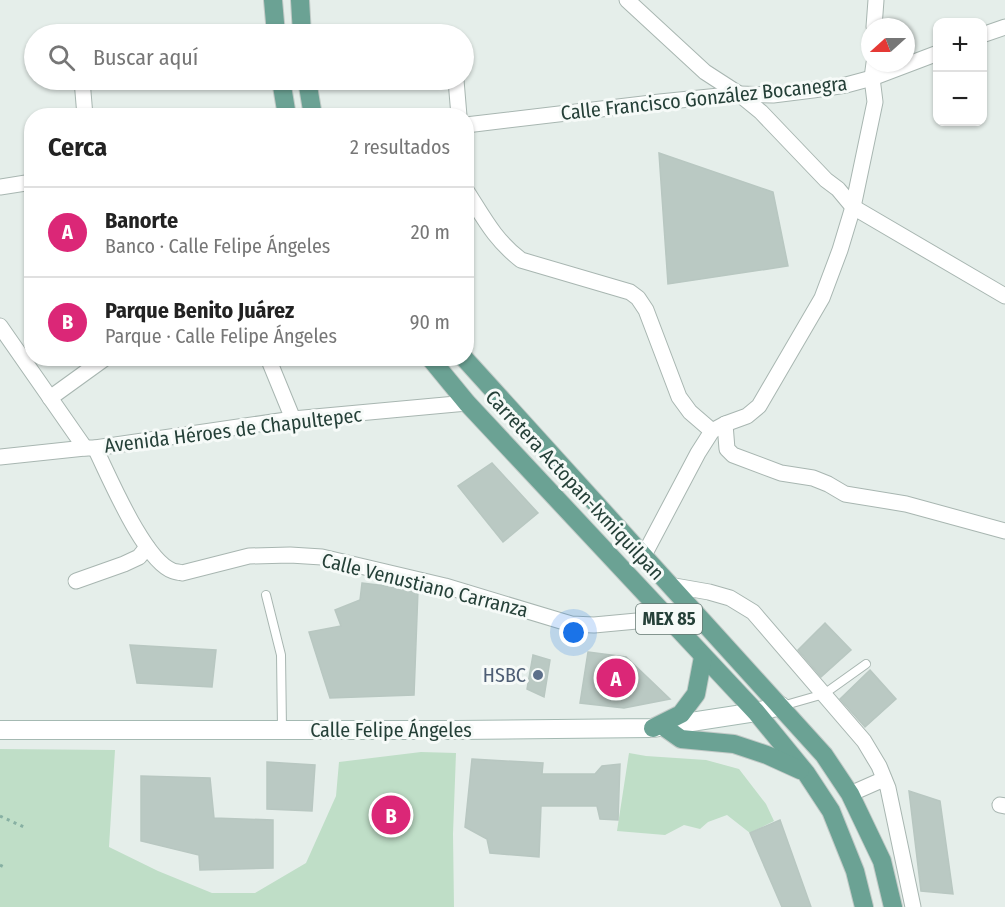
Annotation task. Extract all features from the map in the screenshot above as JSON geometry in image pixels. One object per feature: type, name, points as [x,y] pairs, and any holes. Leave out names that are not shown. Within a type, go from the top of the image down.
[{"type":"main road","points":[[273,0],[275,24]]},
{"type":"main road","points":[[300,0],[301,24]]},
{"type":"main road","points":[[283,90],[286,108]]},
{"type":"main road","points":[[309,90],[312,108]]},
{"type":"main road","name":"Carretera Actopan-Ixmiquilpan","points":[[437,366],[467,403],[756,712],[806,772],[831,811],[855,871],[864,907]]},
{"type":"main road","name":"MEX 85","points":[[471,366],[824,755],[850,794],[882,861],[893,907]]},
{"type":"main road","points":[[658,727],[681,714],[696,694],[704,657]]},
{"type":"main road","name":"Calle Felipe Ángeles","points":[[0,730],[456,730],[658,727],[781,706]]},
{"type":"main road","points":[[658,727],[681,739],[734,744],[806,772]]},
{"type":"street","points":[[627,0],[705,72],[739,94],[761,112],[853,207],[1005,296]]},
{"type":"street","points":[[875,18],[876,0]]},
{"type":"street","points":[[987,33],[1005,27]]},
{"type":"street","name":"Calle Francisco González Bocanegra","points":[[915,58],[933,53]]},
{"type":"street","name":"Calle Francisco González Bocanegra","points":[[474,124],[739,94],[773,95],[813,90],[846,85],[869,72]]},
{"type":"street","points":[[643,557],[698,453],[718,428],[747,416],[759,406],[822,298],[853,207],[874,102],[873,72]]},
{"type":"street","points":[[83,90],[84,108]]},
{"type":"street","points":[[457,90],[458,108]]},
{"type":"street","points":[[0,187],[24,183]]},
{"type":"street","points":[[474,203],[492,232],[508,250],[521,260],[630,292],[638,298],[646,310],[679,397],[690,412],[718,428],[727,449],[733,454],[781,473],[813,478],[845,494],[906,504],[1005,531]]},
{"type":"street","points":[[0,326],[24,361]]},
{"type":"street","points":[[28,366],[90,448],[147,547],[139,557],[76,582]]},
{"type":"street","points":[[50,398],[93,366]]},
{"type":"street","points":[[271,366],[293,419]]},
{"type":"street","name":"Avenida Héroes de Chapultepec","points":[[0,457],[90,448],[293,419],[467,403]]},
{"type":"street","name":"Calle Venustiano Carranza","points":[[147,547],[166,567],[183,573],[249,556],[322,557],[444,586],[571,624],[594,625],[669,618]]},
{"type":"street","points":[[669,585],[730,598],[753,612],[864,741],[879,766],[888,788],[913,907]]},
{"type":"street","points":[[850,794],[884,778]]},
{"type":"street","points":[[885,873],[905,867]]},
{"type":"lane","points":[[266,595],[281,655],[282,730]]},
{"type":"lane","points":[[781,706],[824,694],[866,664]]},
{"type":"path","points":[[0,816],[26,828]]},
{"type":"green space","points":[[0,749],[115,750],[109,847],[158,871],[212,893],[255,893],[306,863],[336,796],[339,762],[421,752],[456,753],[453,834],[454,907],[0,907]]},
{"type":"green space","points":[[629,753],[706,760],[739,769],[766,804],[774,821],[750,833],[727,815],[708,822],[700,829],[684,825],[665,835],[617,831]]},
{"type":"building","points":[[659,153],[773,192],[788,266],[668,284]]},
{"type":"building","points":[[492,463],[538,513],[503,542],[458,486]]},
{"type":"building","points":[[362,583],[418,590],[414,695],[330,698],[309,632],[341,626],[335,610],[360,600]]},
{"type":"building","points":[[825,623],[851,650],[821,677],[798,650]]},
{"type":"building","points":[[130,645],[216,650],[212,687],[137,683]]},
{"type":"building","points":[[588,652],[626,657],[670,699],[624,708],[580,703]]},
{"type":"building","name":"HSBC","points":[[533,655],[550,660],[544,697],[527,689]]},
{"type":"building","points":[[870,670],[896,699],[865,727],[840,699]]},
{"type":"building","points":[[472,759],[543,763],[542,774],[595,774],[602,766],[620,764],[618,820],[600,819],[597,806],[541,806],[539,857],[490,853],[487,839],[465,827]]},
{"type":"building","points":[[267,762],[315,765],[312,811],[267,809]]},
{"type":"building","points":[[141,776],[210,778],[214,818],[273,820],[273,868],[200,870],[199,855],[141,841]]},
{"type":"building","points":[[909,791],[940,801],[953,894],[921,891]]},
{"type":"building","points":[[780,820],[811,907],[782,907],[750,833]]},
{"type":"place","name":"HSBC","points":[[538,675]]},
{"type":"place","name":"Banorte","points":[[616,678]]},
{"type":"place","name":"Parque Benito Juárez","points":[[391,815]]}]
